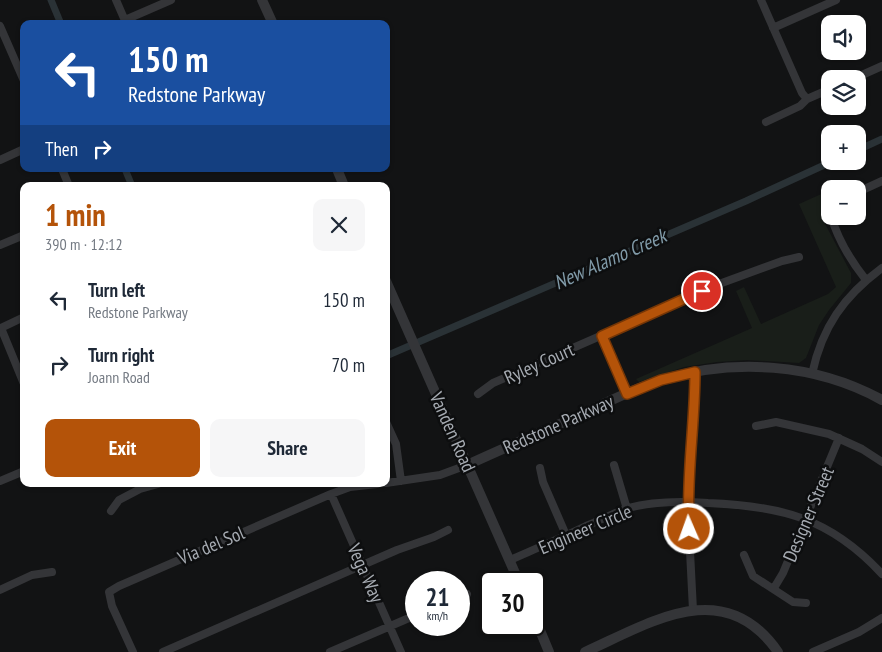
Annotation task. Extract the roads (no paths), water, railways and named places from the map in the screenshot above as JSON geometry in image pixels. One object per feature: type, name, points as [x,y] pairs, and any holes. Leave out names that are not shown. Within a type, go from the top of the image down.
[{"type":"street","points":[[116,0],[125,20]]},
{"type":"street","points":[[130,20],[171,0]]},
{"type":"street","points":[[262,0],[271,20]]},
{"type":"street","points":[[761,0],[802,93],[807,99]]},
{"type":"street","points":[[773,28],[836,0]]},
{"type":"street","points":[[0,26],[20,73]]},
{"type":"street","points":[[866,73],[882,66]]},
{"type":"street","points":[[766,122],[800,106],[807,99],[821,93]]},
{"type":"street","points":[[0,160],[20,151]]},
{"type":"street","points":[[866,188],[882,181]]},
{"type":"street","points":[[835,225],[852,262],[866,280]]},
{"type":"street","points":[[0,245],[20,237]]},
{"type":"street","name":"Ryley Court","points":[[478,394],[493,383],[719,284],[782,261],[799,257]]},
{"type":"street","points":[[812,374],[819,346],[829,324],[844,302],[866,280],[882,268]]},
{"type":"street","name":"Vanden Road","points":[[390,290],[514,571]]},
{"type":"street","points":[[20,319],[1,328],[1,332],[20,375]]},
{"type":"street","points":[[602,336],[627,394]]},
{"type":"street","name":"Redstone Parkway","points":[[467,465],[661,380],[724,367],[754,366],[812,374],[852,386],[882,400]]},
{"type":"street","points":[[693,610],[688,502],[695,372]]},
{"type":"street","points":[[756,426],[776,422],[804,427],[839,438],[862,449],[882,462]]},
{"type":"street","points":[[390,431],[396,444],[400,481]]},
{"type":"street","name":"Designer Street","points":[[774,588],[783,573],[839,438]]},
{"type":"street","points":[[390,482],[440,475],[467,465]]},
{"type":"street","points":[[614,465],[627,509]]},
{"type":"street","points":[[540,468],[543,482],[566,535]]},
{"type":"street","points":[[0,481],[20,473]]},
{"type":"street","points":[[111,510],[119,500],[149,487]]},
{"type":"street","name":"Via del Sol","points":[[133,652],[112,606],[109,592],[119,586],[350,487]]},
{"type":"street","name":"Vega Way","points":[[331,494],[401,652]]},
{"type":"street","name":"Engineer Circle","points":[[510,560],[627,509],[666,502],[688,502],[752,506],[772,509],[805,519],[843,538],[866,557],[882,574]]},
{"type":"street","points":[[163,652],[397,550],[448,530]]},
{"type":"street","points":[[744,555],[753,576],[793,602],[806,603]]},
{"type":"street","points":[[0,590],[32,576],[52,572]]},
{"type":"street","points":[[585,652],[660,618],[674,613],[693,610],[720,612],[740,619],[759,631],[778,652]]},
{"type":"street","points":[[330,652],[405,618]]},
{"type":"street","points":[[813,652],[859,632],[882,618]]},
{"type":"street","points":[[542,636],[549,652]]},
{"type":"waterway","name":"New Alamo Creek","points":[[51,0],[59,20]]},
{"type":"waterway","name":"New Alamo Creek","points":[[866,146],[882,139]]},
{"type":"waterway","name":"New Alamo Creek","points":[[390,354],[746,201],[821,167]]},
{"type":"waterway","name":"New Alamo Creek","points":[[126,172],[130,182]]}]
